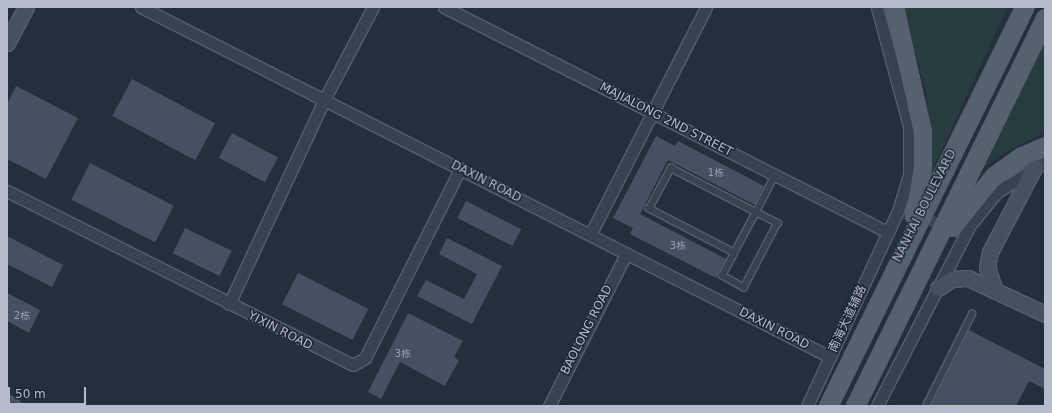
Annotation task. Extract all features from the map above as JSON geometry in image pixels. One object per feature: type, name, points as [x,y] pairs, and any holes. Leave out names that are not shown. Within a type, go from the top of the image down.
[{"type":"main road","points":[[892,272],[915,210],[923,149],[912,74],[894,7]]},
{"type":"main road","name":"NANHAI BOULEVARD","points":[[828,406],[892,272],[1024,7]]},
{"type":"main road","name":"NANHAI BOULEVARD","points":[[855,406],[1045,18]]},
{"type":"main road","points":[[916,284],[971,200],[1007,166],[1045,146]]},
{"type":"street","points":[[7,22],[15,7]]},
{"type":"street","points":[[7,43],[26,7]]},
{"type":"street","name":"DAXIN ROAD","points":[[141,7],[830,357]]},
{"type":"street","points":[[229,304],[324,100],[373,7]]},
{"type":"street","name":"MAJIALONG 2ND STREET","points":[[444,7],[888,232]]},
{"type":"street","points":[[590,235],[706,7]]},
{"type":"street","name":"南海大道辅路","points":[[806,406],[888,232],[904,207],[911,157],[909,126],[877,7]]},
{"type":"street","points":[[877,406],[938,288],[960,235],[986,203],[1040,164]]},
{"type":"street","points":[[994,288],[987,267],[990,252],[1040,164]]},
{"type":"street","name":"YIXIN ROAD","points":[[7,191],[344,363],[353,365],[362,362],[460,169]]},
{"type":"street","name":"BAOLONG ROAD","points":[[549,406],[626,254]]},
{"type":"street","points":[[938,288],[961,278],[994,288],[1045,314]]},
{"type":"street","points":[[7,403],[12,406]]},
{"type":"lane","points":[[734,253],[649,209],[670,168],[756,212],[778,223],[744,288],[722,276],[756,212],[775,175]]},
{"type":"lane","points":[[926,406],[972,314]]},
{"type":"green space","points":[[903,7],[1008,7],[931,173],[927,96]]},
{"type":"green space","points":[[1045,34],[1045,133],[1008,150],[978,172]]},
{"type":"building","points":[[132,79],[215,123],[195,160],[112,116]]},
{"type":"building","points":[[16,86],[78,118],[46,179],[7,159],[7,104]]},
{"type":"building","points":[[232,133],[278,157],[265,182],[219,158]]},
{"type":"building","points":[[656,136],[675,146],[678,141],[764,186],[755,205],[668,160],[640,214],[726,259],[716,278],[630,234],[633,228],[613,218]]},
{"type":"building","points":[[90,163],[174,206],[155,242],[71,200]]},
{"type":"building","points":[[466,201],[521,229],[513,246],[457,218]]},
{"type":"building","points":[[185,228],[232,251],[219,276],[173,253]]},
{"type":"building","points":[[7,236],[63,265],[52,287],[7,264]]},
{"type":"building","points":[[447,238],[502,266],[472,324],[417,296],[426,280],[464,299],[477,274],[439,254]]},
{"type":"building","points":[[298,273],[368,309],[352,340],[282,304]]},
{"type":"building","points":[[7,293],[40,310],[29,333],[7,321]]},
{"type":"building","points":[[408,313],[463,341],[454,357],[459,360],[445,386],[400,362],[381,399],[368,392]]},
{"type":"building","points":[[969,330],[1045,369],[1045,389],[1029,381],[1016,406],[931,406]]},
{"type":"tunnel","points":[[915,212],[948,229]]}]
